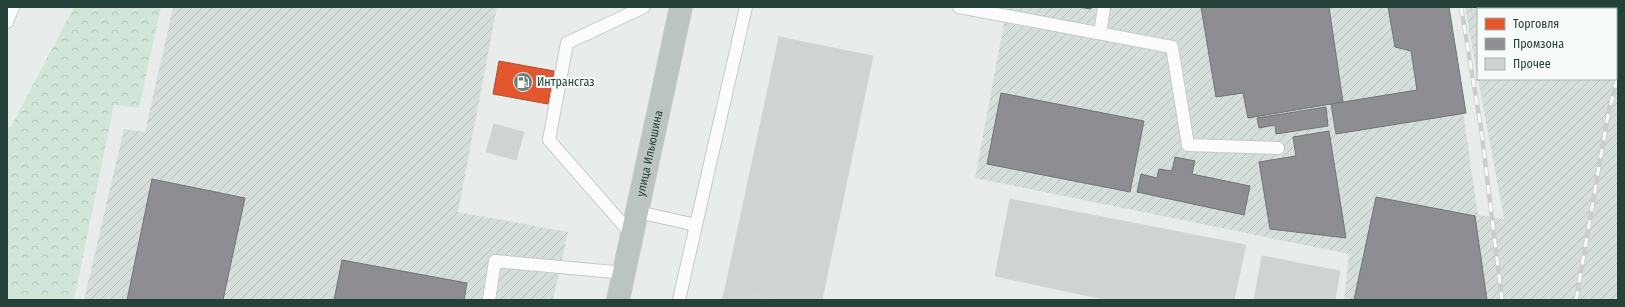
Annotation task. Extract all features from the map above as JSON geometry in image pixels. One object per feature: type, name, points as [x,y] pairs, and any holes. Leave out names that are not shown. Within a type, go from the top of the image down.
[{"type":"highway","name":"улица Ильюшина","points":[[618,300],[681,7]]},
{"type":"lane","points":[[7,22],[13,7]]},
{"type":"lane","points":[[632,236],[549,140],[567,43],[644,7]]},
{"type":"lane","points":[[679,300],[746,7]]},
{"type":"lane","points":[[959,7],[1172,47],[1188,145],[1278,148]]},
{"type":"lane","points":[[1100,33],[1104,7]]},
{"type":"lane","points":[[638,212],[696,225]]},
{"type":"lane","points":[[489,300],[495,261],[624,273]]},
{"type":"shaded area","points":[[173,7],[497,7],[458,212],[568,232],[553,300],[84,300],[124,129],[145,132]]},
{"type":"shaded area","points":[[1007,7],[1448,7],[1478,215],[1504,219],[1478,80],[1617,80],[1617,8],[1477,8],[1477,73],[1465,7],[1618,7],[1618,300],[1344,300],[1349,254],[975,178]]},
{"type":"green space","points":[[74,7],[161,7],[139,108],[114,105],[74,300],[7,300],[7,130],[12,125]]},
{"type":"building: Торговля","points":[[499,61],[554,71],[548,104],[493,94]]},
{"type":"building: Промзона","points":[[1077,7],[1091,7],[1091,9]]},
{"type":"building: Промзона","points":[[1201,7],[1329,7],[1343,102],[1248,118],[1243,93],[1216,97]]},
{"type":"building: Промзона","points":[[1388,7],[1449,7],[1466,113],[1336,134],[1331,104],[1417,90],[1411,51],[1395,47]]},
{"type":"building: Промзона","points":[[1001,93],[1144,121],[1130,192],[987,164]]},
{"type":"building: Промзона","points":[[1326,107],[1328,126],[1276,134],[1275,125],[1259,128],[1257,118]]},
{"type":"building: Промзона","points":[[1329,131],[1346,238],[1270,229],[1259,162],[1296,156],[1293,137]]},
{"type":"building: Промзона","points":[[1175,157],[1195,161],[1192,174],[1250,186],[1244,215],[1137,192],[1141,174],[1157,178],[1159,169],[1172,171]]},
{"type":"building: Промзона","points":[[152,179],[245,198],[223,300],[127,300]]},
{"type":"building: Промзона","points":[[1376,197],[1475,216],[1487,300],[1354,300]]},
{"type":"building: Промзона","points":[[342,260],[467,283],[464,300],[334,300]]},
{"type":"building: Прочее","points":[[779,37],[873,56],[822,300],[778,300],[725,289]]},
{"type":"building: Прочее","points":[[494,124],[524,132],[516,160],[486,152]]},
{"type":"building: Прочее","points":[[1010,199],[1246,245],[1234,300],[1107,300],[995,276]]},
{"type":"building: Прочее","points":[[1262,256],[1340,271],[1335,300],[1254,300]]},
{"type":"building: Прочее","points":[[725,289],[778,300],[722,300]]},
{"type":"railway","points":[[1461,7],[1481,128],[1502,300]]},
{"type":"railway","points":[[1617,80],[1618,76]]},
{"type":"railway","points":[[1576,300],[1608,115],[1617,80]]},
{"type":"place","name":"Интрансгаз","points":[[523,82]]}]
